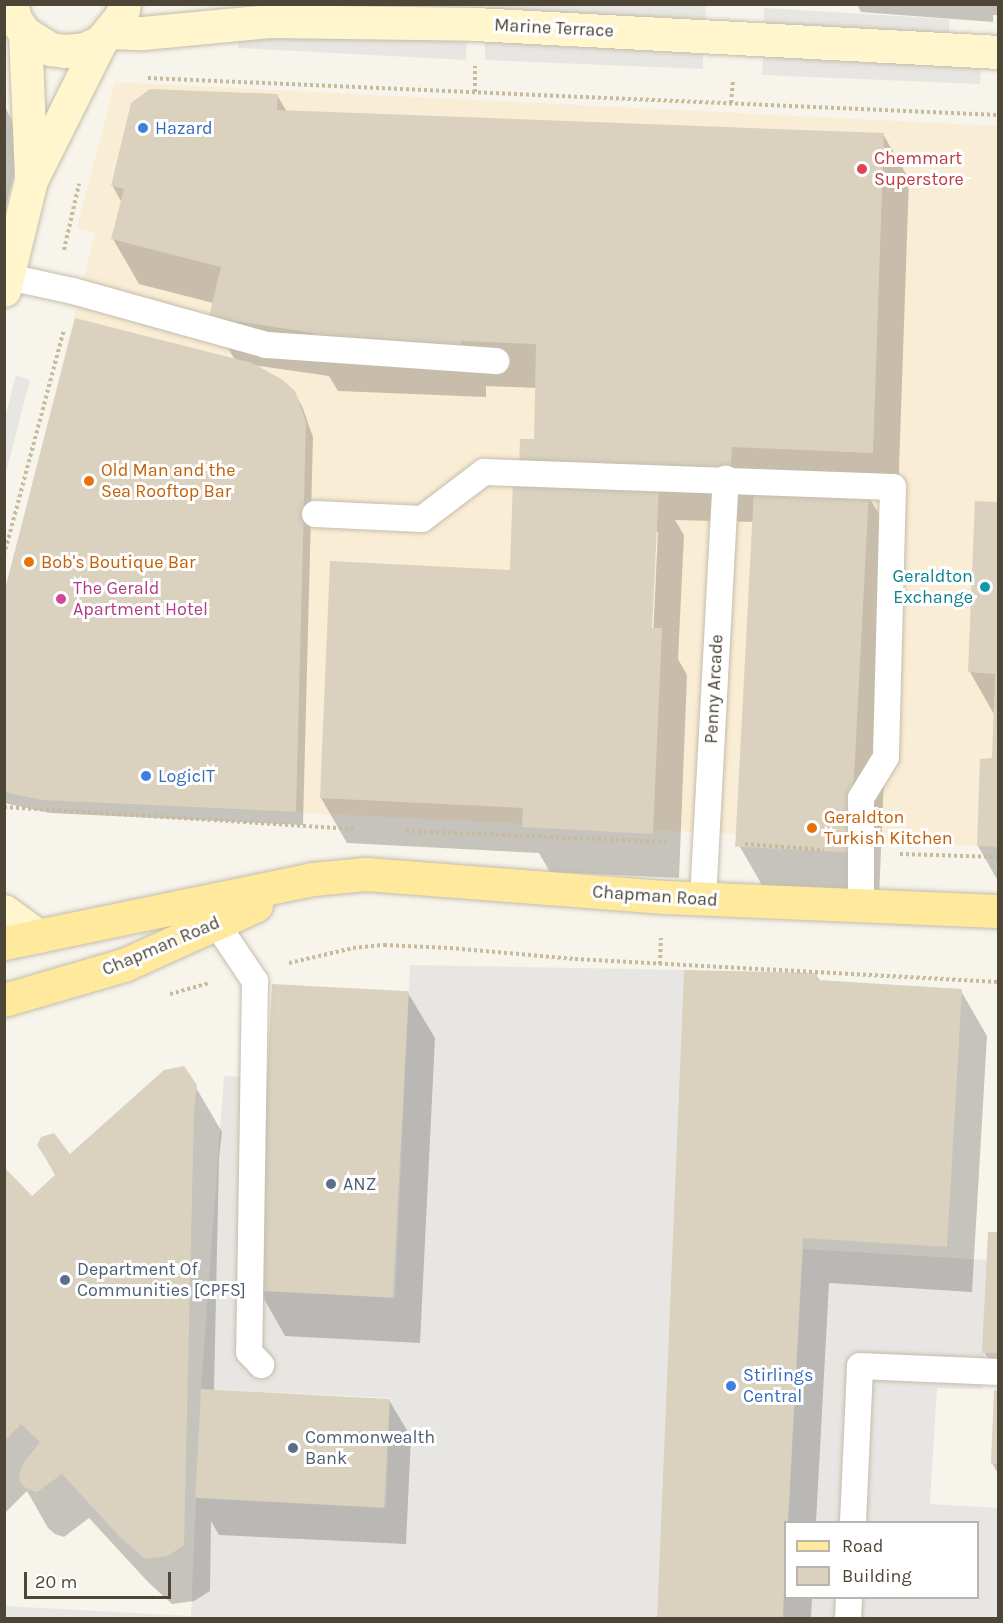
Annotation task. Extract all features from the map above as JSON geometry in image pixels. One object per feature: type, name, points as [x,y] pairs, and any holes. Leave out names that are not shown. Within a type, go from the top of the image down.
[{"type":"main road","name":"Chapman Road","points":[[4,943],[312,879],[366,874],[703,899],[999,911]]},
{"type":"main road","name":"Chapman Road","points":[[4,1000],[124,965],[312,879]]},
{"type":"street","name":"Marine Terrace","points":[[13,12],[51,49],[66,51],[84,49],[111,26],[143,33],[268,21],[475,24],[999,52]]},
{"type":"street","points":[[13,12],[31,180]]},
{"type":"street","points":[[6,281],[31,180],[111,26]]},
{"type":"street","points":[[4,911],[38,936]]},
{"type":"lane","points":[[6,281],[73,291],[266,345],[496,361]]},
{"type":"lane","points":[[315,514],[422,519],[484,472],[726,479],[893,487],[886,757],[861,798],[861,905]]},
{"type":"lane","name":"Penny Arcade","points":[[703,899],[726,479]]},
{"type":"lane","points":[[216,922],[255,981],[249,1352],[261,1365]]},
{"type":"lane","points":[[853,1521],[860,1366],[999,1372]]},
{"type":"lane","points":[[848,1618],[849,1599]]},
{"type":"path","points":[[141,78],[999,115]]},
{"type":"path","points":[[73,291],[62,255],[81,179]]},
{"type":"path","points":[[4,555],[60,346]]},
{"type":"path","points":[[4,807],[368,830]]},
{"type":"path","points":[[403,831],[999,857]]},
{"type":"path","points":[[160,997],[249,972],[353,948],[384,945],[450,948],[575,959],[999,982]]},
{"type":"shaded area","points":[[489,4],[705,4],[706,21],[488,11]]},
{"type":"shaded area","points":[[764,8],[949,19],[949,33],[764,26]]},
{"type":"shaded area","points":[[239,30],[467,42],[466,60],[238,48]]},
{"type":"shaded area","points":[[485,40],[703,54],[703,69],[485,60]]},
{"type":"shaded area","points":[[763,55],[981,68],[980,84],[762,75]]},
{"type":"shaded area","points":[[115,82],[998,126],[998,847],[42,800],[5,792],[5,593],[95,233],[77,228]]},
{"type":"shaded area","points":[[16,375],[30,380],[5,476],[5,419]]},
{"type":"shaded area","points":[[410,965],[684,970],[657,1618],[5,1618],[4,1606],[191,1616],[196,1498],[386,1507],[390,1398],[201,1389],[224,1076],[268,1078],[258,1291],[395,1297]]},
{"type":"shaded area","points":[[803,1249],[987,1260],[983,1389],[937,1388],[930,1504],[998,1508],[998,1618],[783,1618],[784,1594],[784,1599],[979,1599],[979,1521],[788,1521]]},
{"type":"building","points":[[150,89],[278,94],[277,110],[884,133],[873,453],[732,447],[730,478],[519,470],[520,439],[534,439],[536,344],[461,341],[460,352],[311,346],[313,333],[209,317],[221,267],[111,239],[124,189],[111,186],[131,103]]},
{"type":"building","points":[[75,318],[252,363],[283,380],[295,391],[306,422],[296,812],[42,800],[4,792],[4,593]]},
{"type":"building","points":[[513,481],[659,488],[652,628],[662,628],[653,834],[522,827],[523,808],[320,798],[330,561],[510,570]]},
{"type":"building","points":[[754,488],[869,494],[850,853],[735,847]]},
{"type":"building","name":"Geraldton Exchange","points":[[975,501],[998,502],[998,847],[977,846],[980,759],[992,758],[995,674],[968,672]]},
{"type":"building","name":"Stirlings Central","points":[[684,970],[817,973],[817,980],[962,989],[947,1247],[803,1238],[788,1521],[784,1521],[783,1618],[657,1618]]},
{"type":"building","name":"ANZ","points":[[272,984],[409,991],[393,1298],[256,1291]]},
{"type":"building","points":[[184,1066],[197,1085],[194,1112],[184,1545],[168,1556],[145,1559],[120,1537],[62,1474],[37,1492],[27,1489],[20,1482],[19,1475],[24,1462],[40,1442],[21,1424],[4,1442],[4,1167],[32,1196],[56,1174],[37,1145],[41,1137],[54,1133],[70,1154],[164,1070]]},
{"type":"building","points":[[988,1232],[998,1232],[998,1353],[982,1353]]},
{"type":"building","name":"Commonwealth Bank","points":[[201,1389],[390,1399],[384,1508],[195,1498]]},
{"type":"building","points":[[994,1390],[998,1391],[998,1464],[991,1464]]},
{"type":"place","name":"Hazard","points":[[143,128]]},
{"type":"place","name":"Chemmart Superstore","points":[[862,169]]},
{"type":"place","name":"Old Man and the Sea Rooftop Bar","points":[[89,481]]},
{"type":"place","name":"Bob's Boutique Bar","points":[[29,562]]},
{"type":"place","name":"Geraldton Exchange","points":[[985,587]]},
{"type":"place","name":"The Gerald Apartment Hotel","points":[[61,599]]},
{"type":"place","name":"LogicIT","points":[[146,776]]},
{"type":"place","name":"Geraldton Turkish Kitchen","points":[[812,828]]},
{"type":"place","name":"ANZ","points":[[331,1184]]},
{"type":"place","name":"Department Of Communities [CPFS]","points":[[65,1280]]},
{"type":"place","name":"Stirlings Central","points":[[731,1386]]},
{"type":"place","name":"Commonwealth Bank","points":[[293,1448]]}]
